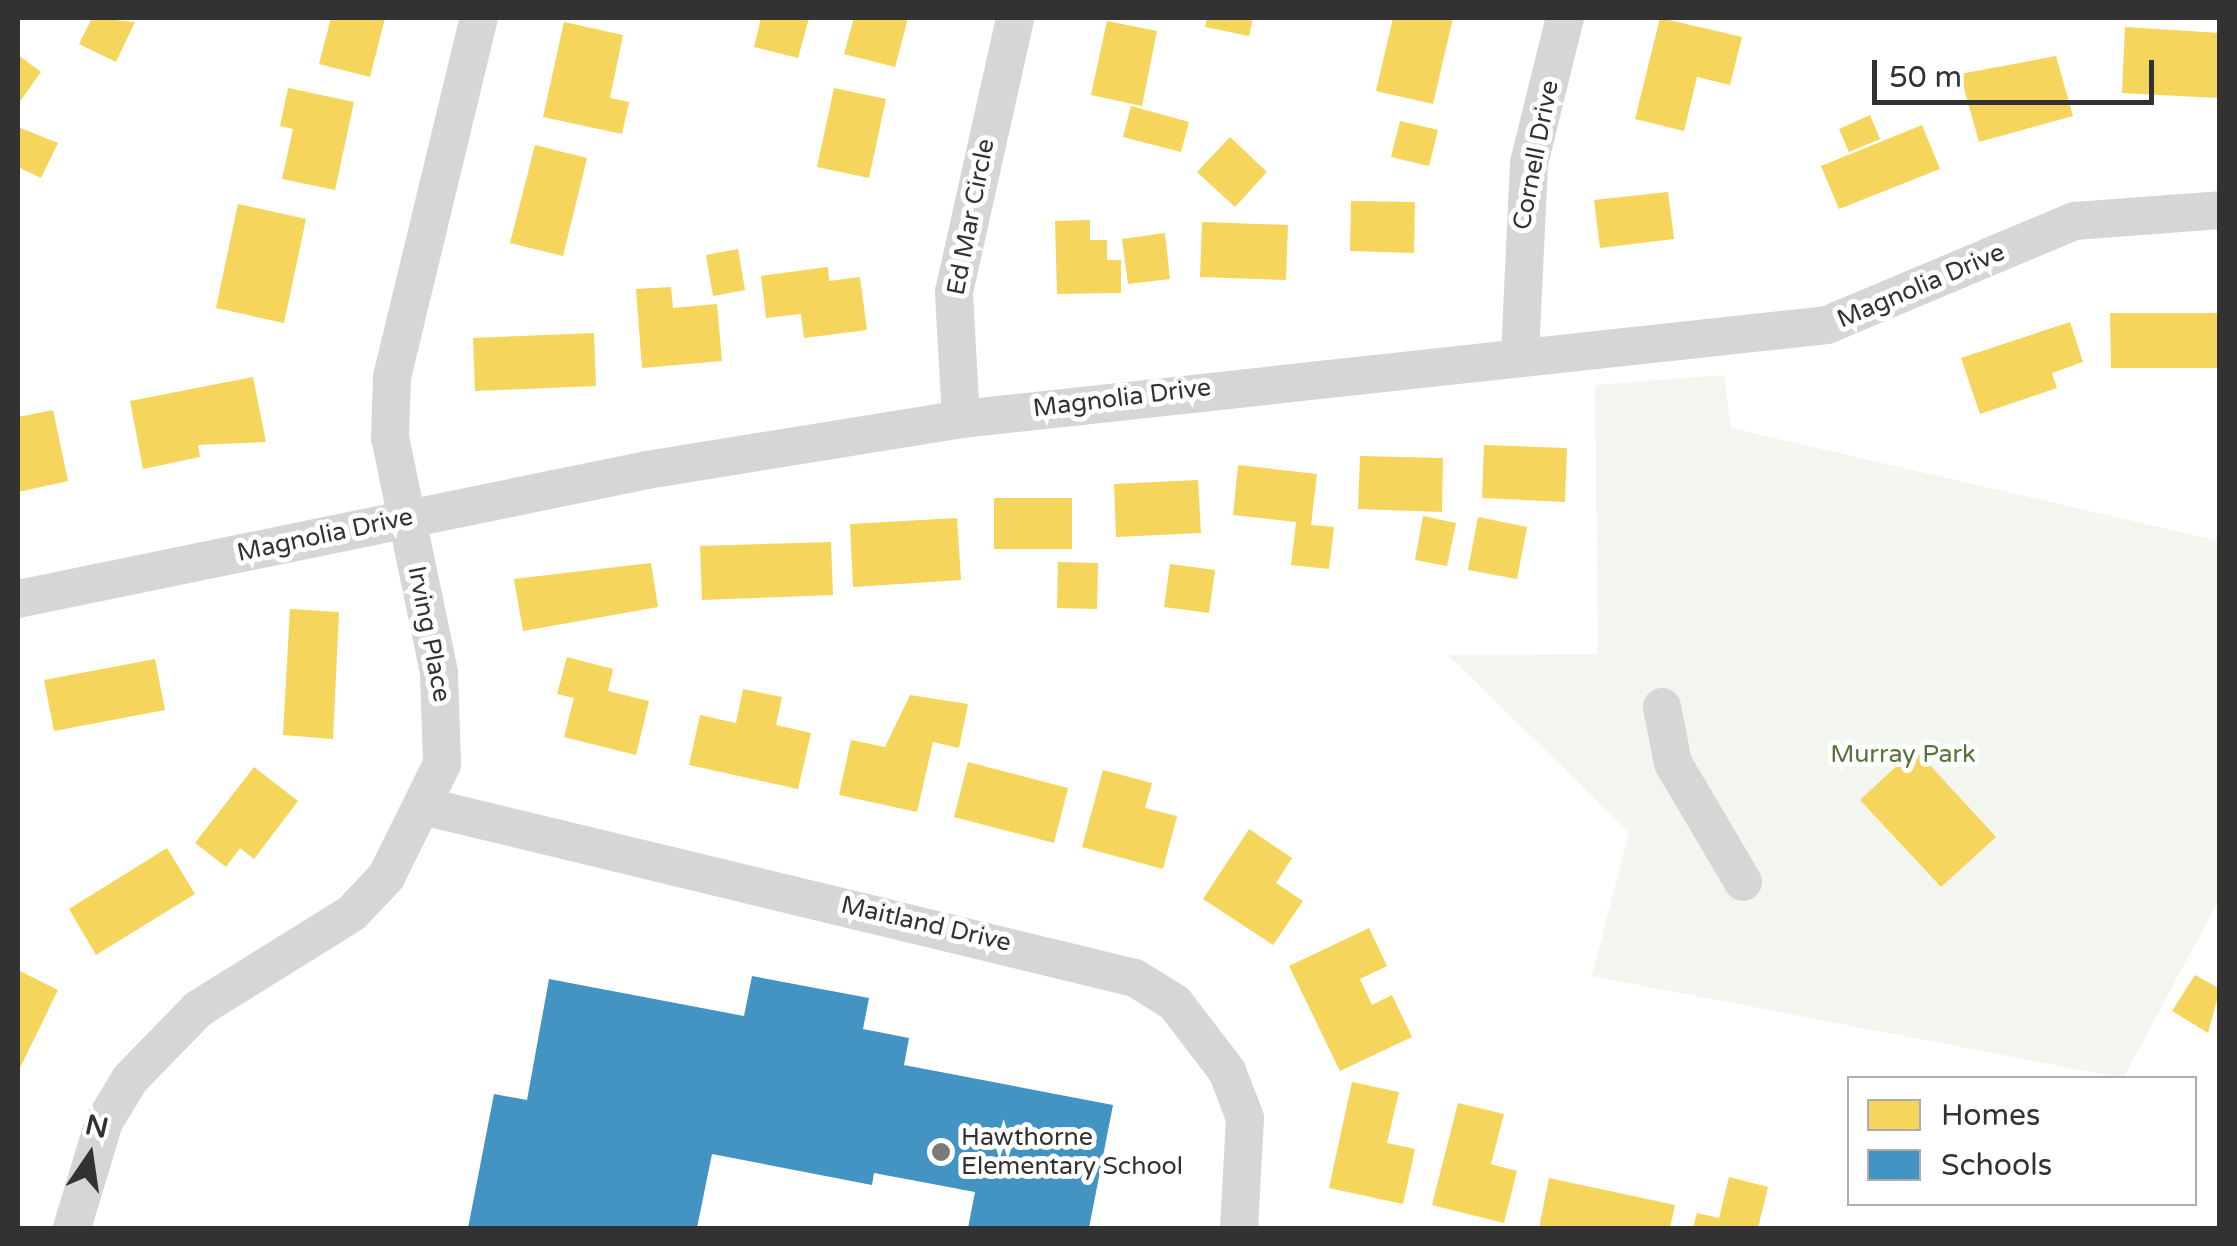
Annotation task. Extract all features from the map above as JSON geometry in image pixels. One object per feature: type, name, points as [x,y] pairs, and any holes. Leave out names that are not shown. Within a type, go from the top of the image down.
[{"type":"street","name":"Irving Place","points":[[72,1228],[104,1122],[162,1041],[352,913],[386,877],[427,807],[446,722],[390,438],[392,378],[479,18]]},
{"type":"street","name":"Ed Mar Circle","points":[[961,418],[954,292],[1015,18]]},
{"type":"street","name":"Cornell Drive","points":[[1520,354],[1529,163],[1564,18]]},
{"type":"street","name":"Magnolia Drive","points":[[18,599],[406,518],[961,418],[1520,354],[1827,325],[2076,221],[2220,210]]},
{"type":"street","points":[[1662,706],[1673,762],[1744,882]]},
{"type":"street","name":"Maitland Drive","points":[[427,807],[1092,962],[1155,988],[1205,1034],[1245,1118],[1238,1228]]},
{"type":"green space","name":"Murray Park","points":[[1724,375],[1731,428],[2219,541],[2219,900],[2124,1076],[1592,976],[1629,832],[1448,655],[1598,654],[1595,385]]},
{"type":"building: Homes","points":[[92,18],[135,22],[116,62],[79,44]]},
{"type":"building: Homes","points":[[331,18],[385,18],[370,77],[319,64]]},
{"type":"building: Homes","points":[[761,18],[809,18],[798,58],[754,47]]},
{"type":"building: Homes","points":[[854,18],[908,18],[895,67],[844,54]]},
{"type":"building: Homes","points":[[1207,18],[1253,18],[1249,36],[1205,27]]},
{"type":"building: Homes","points":[[1393,18],[1453,18],[1433,104],[1376,91]]},
{"type":"building: Homes","points":[[1660,18],[1742,37],[1730,85],[1697,77],[1684,131],[1635,119]]},
{"type":"building: Homes","points":[[1107,21],[1157,31],[1142,106],[1091,95]]},
{"type":"building: Homes","points":[[564,22],[623,35],[610,98],[629,102],[622,134],[543,117]]},
{"type":"building: Homes","points":[[2125,27],[2220,33],[2218,98],[2122,93]]},
{"type":"building: Homes","points":[[18,55],[41,72],[18,104]]},
{"type":"building: Homes","points":[[2056,56],[2073,116],[1979,142],[1960,74]]},
{"type":"building: Homes","points":[[288,88],[354,102],[335,190],[282,179],[293,129],[280,126]]},
{"type":"building: Homes","points":[[834,88],[886,99],[869,178],[817,167]]},
{"type":"building: Homes","points":[[1131,106],[1189,122],[1181,152],[1123,137]]},
{"type":"building: Homes","points":[[1870,115],[1880,139],[1849,152],[1839,129]]},
{"type":"building: Homes","points":[[1400,121],[1438,130],[1429,166],[1391,157]]},
{"type":"building: Homes","points":[[1922,125],[1940,169],[1839,209],[1821,166]]},
{"type":"building: Homes","points":[[18,127],[58,143],[41,178],[18,167]]},
{"type":"building: Homes","points":[[1230,137],[1267,172],[1235,207],[1197,172]]},
{"type":"building: Homes","points":[[535,145],[587,158],[563,256],[510,243]]},
{"type":"building: Homes","points":[[1668,192],[1674,239],[1600,248],[1594,200]]},
{"type":"building: Homes","points":[[1351,201],[1415,202],[1414,253],[1350,251]]},
{"type":"building: Homes","points":[[238,204],[306,219],[284,323],[216,308]]},
{"type":"building: Homes","points":[[1090,220],[1090,240],[1107,240],[1107,260],[1121,260],[1121,293],[1057,294],[1055,221]]},
{"type":"building: Homes","points":[[1202,222],[1288,225],[1286,280],[1200,277]]},
{"type":"building: Homes","points":[[1165,233],[1170,279],[1128,284],[1122,239]]},
{"type":"building: Homes","points":[[738,249],[745,290],[713,296],[706,255]]},
{"type":"building: Homes","points":[[828,267],[829,281],[860,277],[867,330],[804,338],[801,314],[766,318],[761,276]]},
{"type":"building: Homes","points":[[671,287],[673,308],[717,304],[722,361],[642,368],[636,289]]},
{"type":"building: Homes","points":[[2110,313],[2218,313],[2218,368],[2111,368]]},
{"type":"building: Homes","points":[[2070,322],[2083,362],[2052,373],[2057,388],[1980,414],[1961,358]]},
{"type":"building: Homes","points":[[594,333],[596,386],[475,391],[473,338]]},
{"type":"building: Homes","points":[[253,377],[266,442],[198,445],[200,457],[143,469],[130,401]]},
{"type":"building: Homes","points":[[53,410],[68,481],[18,492],[18,417]]},
{"type":"building: Homes","points":[[1484,445],[1567,448],[1565,502],[1482,498]]},
{"type":"building: Homes","points":[[1360,456],[1443,458],[1442,512],[1358,509]]},
{"type":"building: Homes","points":[[1238,465],[1317,474],[1311,525],[1334,527],[1329,569],[1291,565],[1296,522],[1233,515]]},
{"type":"building: Homes","points":[[1198,480],[1201,533],[1116,537],[1114,484]]},
{"type":"building: Homes","points":[[994,498],[1072,498],[1072,549],[994,549]]},
{"type":"building: Homes","points":[[1423,516],[1456,523],[1447,566],[1415,560]]},
{"type":"building: Homes","points":[[1478,517],[1527,527],[1517,579],[1468,570]]},
{"type":"building: Homes","points":[[957,518],[961,580],[853,587],[850,524]]},
{"type":"building: Homes","points":[[831,542],[833,595],[702,600],[700,546]]},
{"type":"building: Homes","points":[[1058,562],[1098,563],[1097,609],[1057,608]]},
{"type":"building: Homes","points":[[651,563],[658,607],[523,631],[514,579]]},
{"type":"building: Homes","points":[[1170,564],[1215,570],[1209,613],[1164,607]]},
{"type":"building: Homes","points":[[290,609],[339,612],[333,739],[283,735]]},
{"type":"building: Homes","points":[[567,657],[613,669],[608,691],[649,701],[636,755],[564,737],[574,698],[557,694]]},
{"type":"building: Homes","points":[[155,659],[165,710],[54,731],[44,680]]},
{"type":"building: Homes","points":[[743,689],[782,697],[776,725],[811,733],[798,789],[689,765],[700,715],[736,723]]},
{"type":"building: Homes","points":[[910,695],[968,704],[959,748],[933,742],[917,812],[839,795],[851,740],[885,747]]},
{"type":"building: Homes","points":[[1915,749],[1996,837],[1941,887],[1860,800]]},
{"type":"building: Homes","points":[[968,762],[1068,788],[1054,843],[954,817]]},
{"type":"building: Homes","points":[[254,767],[298,801],[254,859],[240,848],[226,867],[195,843]]},
{"type":"building: Homes","points":[[1103,770],[1152,783],[1145,808],[1177,816],[1163,869],[1082,847]]},
{"type":"building: Homes","points":[[1249,829],[1292,858],[1276,883],[1303,901],[1273,945],[1203,899]]},
{"type":"building: Homes","points":[[167,848],[195,894],[96,955],[69,909]]},
{"type":"building: Homes","points":[[1369,928],[1387,966],[1360,979],[1372,1005],[1392,995],[1412,1037],[1340,1071],[1289,966]]},
{"type":"building: Homes","points":[[18,970],[58,990],[18,1072]]},
{"type":"building: Homes","points":[[2195,975],[2220,989],[2208,1033],[2172,1011]]},
{"type":"building: Homes","points":[[1352,1082],[1399,1092],[1387,1143],[1415,1149],[1403,1204],[1329,1188]]},
{"type":"building: Homes","points":[[1458,1103],[1504,1114],[1491,1164],[1517,1171],[1504,1223],[1432,1205]]},
{"type":"building: Homes","points":[[1729,1177],[1768,1187],[1758,1228],[1693,1228],[1697,1213],[1719,1218]]},
{"type":"building: Homes","points":[[1549,1178],[1675,1205],[1670,1228],[1539,1228]]},
{"type":"building: Schools","points":[[752,976],[869,998],[863,1029],[909,1038],[904,1065],[1113,1105],[1089,1228],[968,1228],[975,1192],[874,1173],[872,1185],[712,1154],[697,1228],[468,1228],[494,1094],[527,1100],[549,979],[744,1016]]},
{"type":"place","name":"Hawthorne Elementary School","points":[[941,1152]]}]
